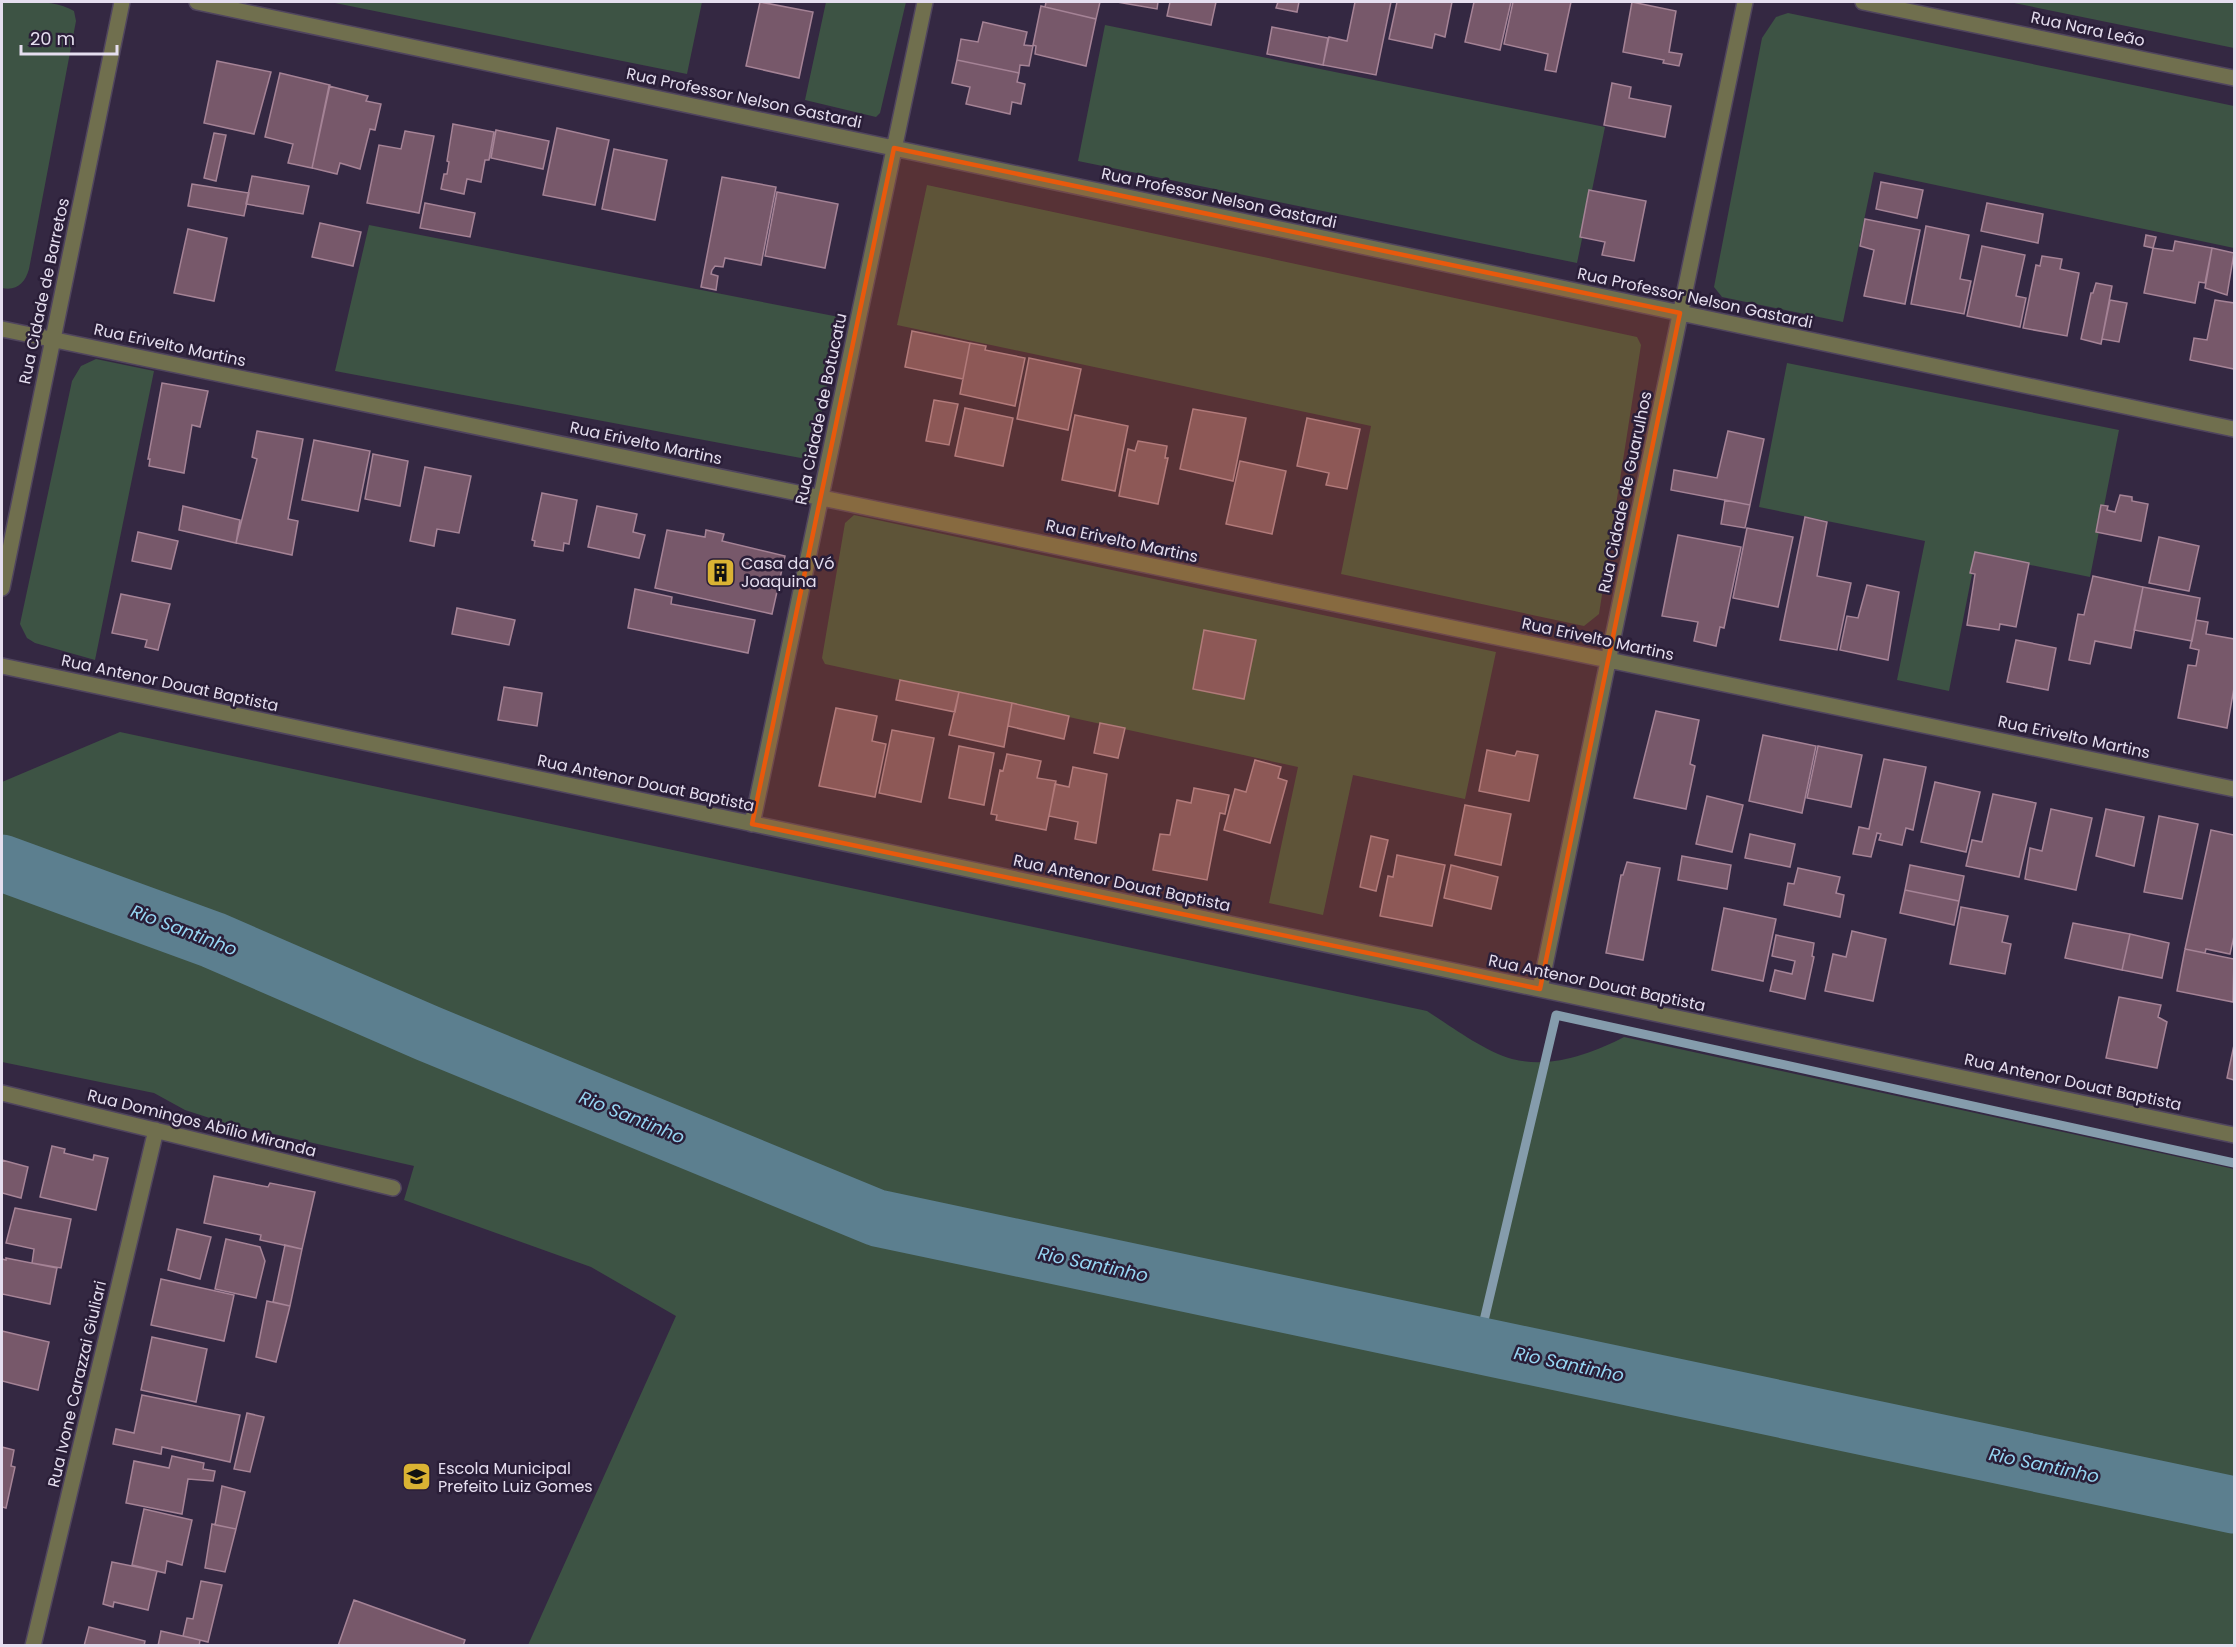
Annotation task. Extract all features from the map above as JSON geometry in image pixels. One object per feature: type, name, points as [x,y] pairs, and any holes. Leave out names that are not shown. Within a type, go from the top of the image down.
[{"type":"street","name":"Rua Cidade de Barretos","points":[[2,588],[122,2]]},
{"type":"street","name":"Rua Professor Nelson Gastardi","points":[[196,2],[2235,429]]},
{"type":"street","name":"Rua Cidade de Botucatu","points":[[752,824],[925,2]]},
{"type":"street","name":"Rua Cidade de Guarulhos","points":[[1540,989],[1745,2]]},
{"type":"street","name":"Rua Nara Leão","points":[[1863,2],[2235,78]]},
{"type":"street","name":"Rua Erivelto Martins","points":[[2,329],[2235,789]]},
{"type":"street","name":"Rua Antenor Douat Baptista","points":[[2,666],[2235,1135]]},
{"type":"street","name":"Rua Domingos Abílio Miranda","points":[[2,1093],[393,1188]]},
{"type":"street","name":"Rua Ivone Carazzai Giuliari","points":[[33,1646],[156,1130]]},
{"type":"highlighted area","points":[[894,148],[1680,313],[1540,989],[752,824]]},
{"type":"green space","points":[[2,2],[50,3],[67,7],[74,11],[76,21],[29,269],[20,285],[7,289],[2,288]]},
{"type":"green space","points":[[330,2],[702,2],[687,74]]},
{"type":"green space","points":[[826,2],[906,2],[880,113],[876,117],[805,100]]},
{"type":"green space","points":[[2009,2],[2234,2],[2234,48]]},
{"type":"green space","points":[[1788,13],[2234,106],[2234,248],[1874,172],[1843,322],[1722,297],[1714,287],[1762,38],[1776,17]]},
{"type":"green space","points":[[1105,25],[1605,127],[1577,263],[1078,161]]},
{"type":"green space","points":[[927,185],[1637,337],[1641,345],[1599,614],[1584,626],[1341,574],[1371,426],[897,325]]},
{"type":"green space","points":[[369,225],[839,317],[815,451],[801,458],[335,371]]},
{"type":"green space","points":[[96,359],[154,371],[95,660],[35,643],[27,638],[20,624],[72,381],[81,366]]},
{"type":"green space","points":[[1787,363],[2119,430],[2090,577],[1976,554],[1949,691],[1897,680],[1925,541],[1759,507]]},
{"type":"green space","points":[[854,515],[1496,652],[1465,799],[1353,775],[1323,915],[1269,903],[1298,767],[825,664],[822,658],[845,523]]},
{"type":"green space","points":[[120,732],[1427,1011],[1479,1045],[1512,1059],[1526,1062],[1570,1058],[1624,1037],[2234,1169],[2234,1645],[528,1645],[676,1316],[591,1267],[404,1200],[414,1166],[225,1123],[185,1110],[154,1093],[2,1062],[2,782]]},
{"type":"building","points":[[760,2],[813,12],[799,78],[746,66]]},
{"type":"building","points":[[1046,2],[1100,2],[1096,19],[1045,7]]},
{"type":"building","points":[[1117,2],[1158,2],[1157,9]]},
{"type":"building","points":[[1170,2],[1216,2],[1211,25],[1167,16]]},
{"type":"building","points":[[1278,2],[1299,2],[1297,12],[1276,8]]},
{"type":"building","points":[[1355,2],[1391,2],[1376,75],[1323,65],[1329,37],[1347,41]]},
{"type":"building","points":[[1397,2],[1452,2],[1445,37],[1435,34],[1432,48],[1389,39]]},
{"type":"building","points":[[1474,2],[1511,2],[1500,50],[1465,42]]},
{"type":"building","points":[[1513,2],[1571,2],[1556,72],[1545,70],[1548,54],[1504,44]]},
{"type":"building","points":[[1632,2],[1676,11],[1669,52],[1682,54],[1679,66],[1663,63],[1664,60],[1623,52]]},
{"type":"building","points":[[1041,6],[1096,19],[1086,66],[1035,54],[1036,46],[1033,45]]},
{"type":"building","points":[[983,22],[1027,32],[1024,45],[1033,46],[1029,66],[1020,65],[1019,73],[957,60],[961,39],[978,42]]},
{"type":"building","points":[[1272,27],[1328,38],[1323,65],[1267,54]]},
{"type":"building","points":[[957,60],[1019,73],[1017,82],[1025,84],[1021,104],[1012,102],[1010,114],[966,104],[970,87],[952,83]]},
{"type":"building","points":[[217,61],[271,72],[254,134],[204,123]]},
{"type":"building","points":[[280,73],[330,85],[312,168],[288,163],[293,144],[265,137]]},
{"type":"building","points":[[1612,83],[1631,87],[1629,98],[1671,106],[1665,137],[1604,125]]},
{"type":"building","points":[[329,86],[368,96],[366,101],[381,104],[375,130],[370,129],[360,169],[340,163],[337,174],[312,168]]},
{"type":"building","points":[[453,124],[494,132],[489,160],[485,160],[481,182],[467,179],[464,194],[441,189],[444,174],[447,174]]},
{"type":"building","points":[[557,128],[609,140],[595,205],[543,195]]},
{"type":"building","points":[[496,130],[549,141],[543,169],[491,158]]},
{"type":"building","points":[[405,131],[434,136],[419,213],[367,203],[379,145],[401,149]]},
{"type":"building","points":[[214,133],[226,135],[216,181],[204,178]]},
{"type":"building","points":[[614,149],[667,160],[655,220],[602,209]]},
{"type":"building","points":[[252,176],[309,186],[303,214],[246,204]]},
{"type":"building","points":[[722,177],[776,187],[761,265],[725,258],[723,267],[715,266],[712,270],[711,274],[718,276],[716,290],[701,287]]},
{"type":"building","points":[[1881,182],[1923,190],[1917,218],[1876,209]]},
{"type":"building","points":[[192,184],[249,193],[244,216],[188,206]]},
{"type":"building","points":[[1589,190],[1646,201],[1634,261],[1602,255],[1605,242],[1580,237]]},
{"type":"building","points":[[777,192],[838,204],[825,268],[765,256]]},
{"type":"building","points":[[425,203],[475,213],[470,237],[420,228]]},
{"type":"building","points":[[1987,203],[2043,214],[2038,243],[1981,231]]},
{"type":"building","points":[[1865,219],[1920,230],[1905,304],[1864,296],[1874,250],[1860,246]]},
{"type":"building","points":[[320,223],[361,232],[353,266],[312,257]]},
{"type":"building","points":[[1926,226],[1969,235],[1960,279],[1971,281],[1964,314],[1911,304]]},
{"type":"building","points":[[188,229],[227,238],[214,301],[174,293]]},
{"type":"building","points":[[2146,235],[2156,237],[2153,248],[2144,246]]},
{"type":"building","points":[[2175,241],[2212,248],[2205,283],[2199,282],[2195,303],[2144,293],[2153,248],[2173,251]]},
{"type":"building","points":[[1982,246],[2025,255],[2016,296],[2026,298],[2020,327],[1967,316]]},
{"type":"building","points":[[2212,248],[2234,253],[2227,295],[2205,288]]},
{"type":"building","points":[[2042,256],[2062,259],[2060,269],[2079,273],[2067,336],[2023,328],[2036,265],[2040,266]]},
{"type":"building","points":[[2096,283],[2112,286],[2101,344],[2081,339],[2091,293]]},
{"type":"building","points":[[2110,300],[2127,303],[2119,342],[2102,339]]},
{"type":"building","points":[[2215,300],[2234,303],[2234,369],[2190,360],[2194,338],[2207,340]]},
{"type":"building","points":[[912,331],[970,343],[963,379],[905,367]]},
{"type":"building","points":[[970,343],[986,346],[985,350],[1025,358],[1015,406],[960,394]]},
{"type":"building","points":[[1029,358],[1081,369],[1068,430],[1017,419]]},
{"type":"building","points":[[162,383],[208,391],[200,427],[192,425],[184,473],[149,466],[150,459],[148,459]]},
{"type":"building","points":[[934,400],[958,404],[949,445],[926,441]]},
{"type":"building","points":[[965,408],[1013,418],[1003,466],[955,456]]},
{"type":"building","points":[[1193,409],[1246,418],[1233,481],[1180,469]]},
{"type":"building","points":[[1075,415],[1128,426],[1115,491],[1062,480]]},
{"type":"building","points":[[1307,418],[1360,429],[1347,489],[1326,485],[1329,473],[1297,466]]},
{"type":"building","points":[[257,431],[303,439],[288,519],[298,521],[292,555],[236,543],[257,459],[252,457]]},
{"type":"building","points":[[1728,431],[1764,439],[1750,505],[1671,490],[1674,470],[1717,478]]},
{"type":"building","points":[[314,440],[370,451],[358,511],[302,500]]},
{"type":"building","points":[[1138,441],[1167,446],[1165,458],[1168,458],[1158,504],[1119,496],[1128,449],[1135,451]]},
{"type":"building","points":[[373,454],[408,461],[400,506],[365,499]]},
{"type":"building","points":[[1240,461],[1286,471],[1272,534],[1226,524]]},
{"type":"building","points":[[425,467],[471,476],[459,533],[437,529],[434,546],[410,541]]},
{"type":"building","points":[[542,493],[577,500],[569,544],[564,543],[563,551],[534,546],[535,541],[532,540]]},
{"type":"building","points":[[2120,495],[2132,497],[2132,501],[2148,504],[2141,541],[2096,532],[2101,505],[2108,506],[2107,510],[2115,512]]},
{"type":"building","points":[[1725,500],[1750,505],[1745,528],[1721,524]]},
{"type":"building","points":[[183,506],[240,520],[236,543],[179,530]]},
{"type":"building","points":[[597,506],[637,514],[633,532],[645,535],[639,558],[588,547]]},
{"type":"building","points":[[1805,517],[1827,522],[1817,576],[1851,583],[1837,650],[1780,640]]},
{"type":"building","points":[[1747,528],[1793,537],[1778,607],[1733,598]]},
{"type":"building","name":"Casa da Vó Joaquina","points":[[667,530],[705,537],[706,530],[724,534],[722,541],[785,556],[772,614],[655,588]]},
{"type":"building","points":[[138,532],[178,541],[171,569],[132,561]]},
{"type":"building","points":[[1678,535],[1741,547],[1724,628],[1720,627],[1716,646],[1694,641],[1698,622],[1662,616]]},
{"type":"building","points":[[2159,537],[2199,546],[2189,591],[2149,583]]},
{"type":"building","points":[[1975,552],[2029,563],[2016,627],[2000,624],[1999,630],[1967,625],[1975,574],[1970,573]]},
{"type":"building","points":[[2093,576],[2143,587],[2131,648],[2095,641],[2090,664],[2069,660],[2078,614],[2084,615]]},
{"type":"building","points":[[1867,585],[1899,592],[1888,660],[1840,650],[1847,616],[1858,618]]},
{"type":"building","points":[[2143,587],[2200,598],[2192,641],[2134,630]]},
{"type":"building","points":[[635,589],[672,597],[671,604],[755,620],[748,653],[628,628]]},
{"type":"building","points":[[121,594],[170,604],[158,650],[145,647],[147,640],[112,633]]},
{"type":"building","points":[[457,608],[515,620],[509,645],[452,634]]},
{"type":"building","points":[[2196,620],[2208,622],[2206,634],[2234,639],[2234,688],[2227,728],[2178,718],[2188,665],[2196,666],[2199,650],[2190,648]]},
{"type":"building","points":[[1204,630],[1256,640],[1244,699],[1193,689]]},
{"type":"building","points":[[2016,640],[2056,648],[2048,690],[2007,682]]},
{"type":"building","points":[[900,680],[959,692],[955,712],[896,700]]},
{"type":"building","points":[[504,687],[542,693],[537,726],[498,720]]},
{"type":"building","points":[[959,692],[1012,703],[1004,747],[949,735]]},
{"type":"building","points":[[1012,703],[1069,716],[1064,739],[1008,726]]},
{"type":"building","points":[[836,708],[877,716],[872,741],[886,744],[875,797],[819,786]]},
{"type":"building","points":[[1656,711],[1699,720],[1690,764],[1695,766],[1686,809],[1634,798]]},
{"type":"building","points":[[1100,723],[1125,728],[1118,758],[1094,753]]},
{"type":"building","points":[[892,730],[934,738],[921,802],[879,793]]},
{"type":"building","points":[[1763,735],[1816,746],[1802,813],[1749,801]]},
{"type":"building","points":[[959,746],[994,753],[984,805],[949,798]]},
{"type":"building","points":[[1818,746],[1862,755],[1851,807],[1807,798]]},
{"type":"building","points":[[1487,750],[1515,756],[1517,751],[1538,755],[1529,801],[1479,791]]},
{"type":"building","points":[[1007,754],[1041,761],[1037,778],[1056,781],[1046,830],[996,820],[997,815],[991,814],[1000,770],[1003,771]]},
{"type":"building","points":[[1884,759],[1926,767],[1913,830],[1906,828],[1902,845],[1879,840],[1881,834],[1877,833],[1871,857],[1853,854],[1859,827],[1869,829]]},
{"type":"building","points":[[1255,760],[1281,767],[1278,778],[1287,781],[1270,843],[1224,830],[1235,789],[1246,792]]},
{"type":"building","points":[[1073,767],[1107,774],[1096,843],[1075,839],[1078,822],[1049,816],[1055,784],[1069,787]]},
{"type":"building","points":[[1935,782],[1980,792],[1966,852],[1921,842]]},
{"type":"building","points":[[1194,788],[1229,795],[1225,814],[1220,813],[1207,880],[1153,870],[1160,834],[1170,835],[1177,800],[1191,803]]},
{"type":"building","points":[[1993,794],[2036,803],[2019,877],[1966,866],[1972,840],[1982,842]]},
{"type":"building","points":[[1707,796],[1743,805],[1732,852],[1696,844]]},
{"type":"building","points":[[1465,805],[1511,814],[1501,865],[1455,855]]},
{"type":"building","points":[[2051,809],[2092,818],[2076,890],[2025,879],[2030,848],[2042,851]]},
{"type":"building","points":[[2106,809],[2144,817],[2134,866],[2096,856]]},
{"type":"building","points":[[2159,816],[2198,824],[2182,899],[2144,892]]},
{"type":"building","points":[[2211,830],[2234,835],[2234,936],[2230,954],[2206,949],[2205,953],[2185,949]]},
{"type":"building","points":[[1750,834],[1795,844],[1790,867],[1745,858]]},
{"type":"building","points":[[1371,836],[1388,840],[1376,891],[1360,887]]},
{"type":"building","points":[[1397,855],[1445,865],[1432,926],[1380,916],[1388,876],[1393,877]]},
{"type":"building","points":[[1682,856],[1731,865],[1727,889],[1678,880]]},
{"type":"building","points":[[1627,862],[1660,868],[1643,960],[1606,953],[1621,875],[1623,875]]},
{"type":"building","points":[[1451,865],[1498,877],[1491,909],[1444,898]]},
{"type":"building","points":[[1910,865],[1964,876],[1959,901],[1905,890]]},
{"type":"building","points":[[1798,868],[1840,877],[1836,893],[1844,895],[1840,917],[1784,905],[1788,883],[1794,884]]},
{"type":"building","points":[[1905,890],[1959,901],[1954,925],[1900,913]]},
{"type":"building","points":[[1961,907],[2008,916],[2002,942],[2011,944],[2005,974],[1950,964]]},
{"type":"building","points":[[1724,908],[1776,919],[1763,981],[1712,970]]},
{"type":"building","points":[[2073,923],[2130,934],[2122,970],[2065,958]]},
{"type":"building","points":[[1852,931],[1886,939],[1873,1001],[1825,991],[1833,954],[1846,957]]},
{"type":"building","points":[[2130,934],[2169,943],[2162,978],[2122,970]]},
{"type":"building","points":[[1776,935],[1814,943],[1812,956],[1814,957],[1805,999],[1770,991],[1775,970],[1792,974],[1795,961],[1772,956]]},
{"type":"building","points":[[2185,949],[2234,959],[2233,1002],[2177,991]]},
{"type":"building","points":[[2119,997],[2161,1005],[2158,1017],[2167,1022],[2157,1068],[2106,1058]]},
{"type":"building","points":[[2234,1045],[2234,1080],[2227,1078]]},
{"type":"building","points":[[52,1146],[65,1149],[64,1153],[93,1160],[94,1155],[108,1158],[96,1210],[40,1197]]},
{"type":"building","points":[[2,1160],[28,1167],[21,1198],[2,1193]]},
{"type":"building","points":[[214,1176],[268,1187],[270,1183],[315,1192],[302,1249],[260,1240],[261,1235],[204,1223]]},
{"type":"building","points":[[15,1208],[71,1219],[61,1268],[32,1263],[34,1249],[6,1243]]},
{"type":"building","points":[[177,1229],[211,1237],[200,1279],[168,1270]]},
{"type":"building","points":[[226,1239],[260,1247],[265,1261],[256,1298],[215,1289]]},
{"type":"building","points":[[285,1245],[302,1249],[290,1306],[273,1302]]},
{"type":"building","points":[[6,1258],[57,1268],[50,1304],[2,1294],[2,1259],[6,1260]]},
{"type":"building","points":[[161,1279],[234,1295],[224,1341],[151,1325]]},
{"type":"building","points":[[267,1301],[290,1306],[276,1362],[256,1357]]},
{"type":"building","points":[[2,1331],[49,1342],[38,1390],[2,1381]]},
{"type":"building","points":[[152,1337],[207,1349],[196,1402],[141,1390]]},
{"type":"building","points":[[142,1395],[240,1415],[230,1462],[162,1447],[161,1454],[113,1444],[116,1429],[134,1433]]},
{"type":"building","points":[[247,1413],[264,1417],[250,1472],[234,1469]]},
{"type":"building","points":[[2,1447],[14,1450],[11,1466],[15,1467],[6,1508],[2,1507]]},
{"type":"building","points":[[172,1456],[204,1463],[203,1469],[215,1471],[213,1481],[188,1479],[182,1514],[126,1503],[134,1461],[169,1468]]},
{"type":"building","points":[[222,1486],[245,1492],[236,1529],[215,1525]]},
{"type":"building","points":[[144,1509],[192,1520],[182,1565],[167,1561],[165,1573],[132,1565]]},
{"type":"building","points":[[212,1524],[236,1529],[225,1572],[205,1568]]},
{"type":"building","points":[[112,1562],[157,1571],[148,1610],[114,1602],[113,1607],[103,1604]]},
{"type":"building","points":[[201,1581],[222,1585],[208,1642],[183,1636],[187,1618],[193,1619]]},
{"type":"building","points":[[354,1600],[465,1640],[463,1646],[338,1646]]},
{"type":"building","points":[[89,1627],[145,1641],[144,1646],[84,1646]]},
{"type":"building","points":[[161,1631],[200,1640],[199,1646],[158,1646]]},
{"type":"waterway","name":"Rio Santinho","points":[[2,863],[213,940],[427,1033],[877,1218],[2234,1505]]},
{"type":"waterway","points":[[1478,1346],[1556,1015],[2234,1163]]},
{"type":"place","name":"Casa da Vó Joaquina","points":[[720,572]]},
{"type":"place","name":"Escola Municipal Prefeito Luiz Gomes","points":[[417,1477]]}]
